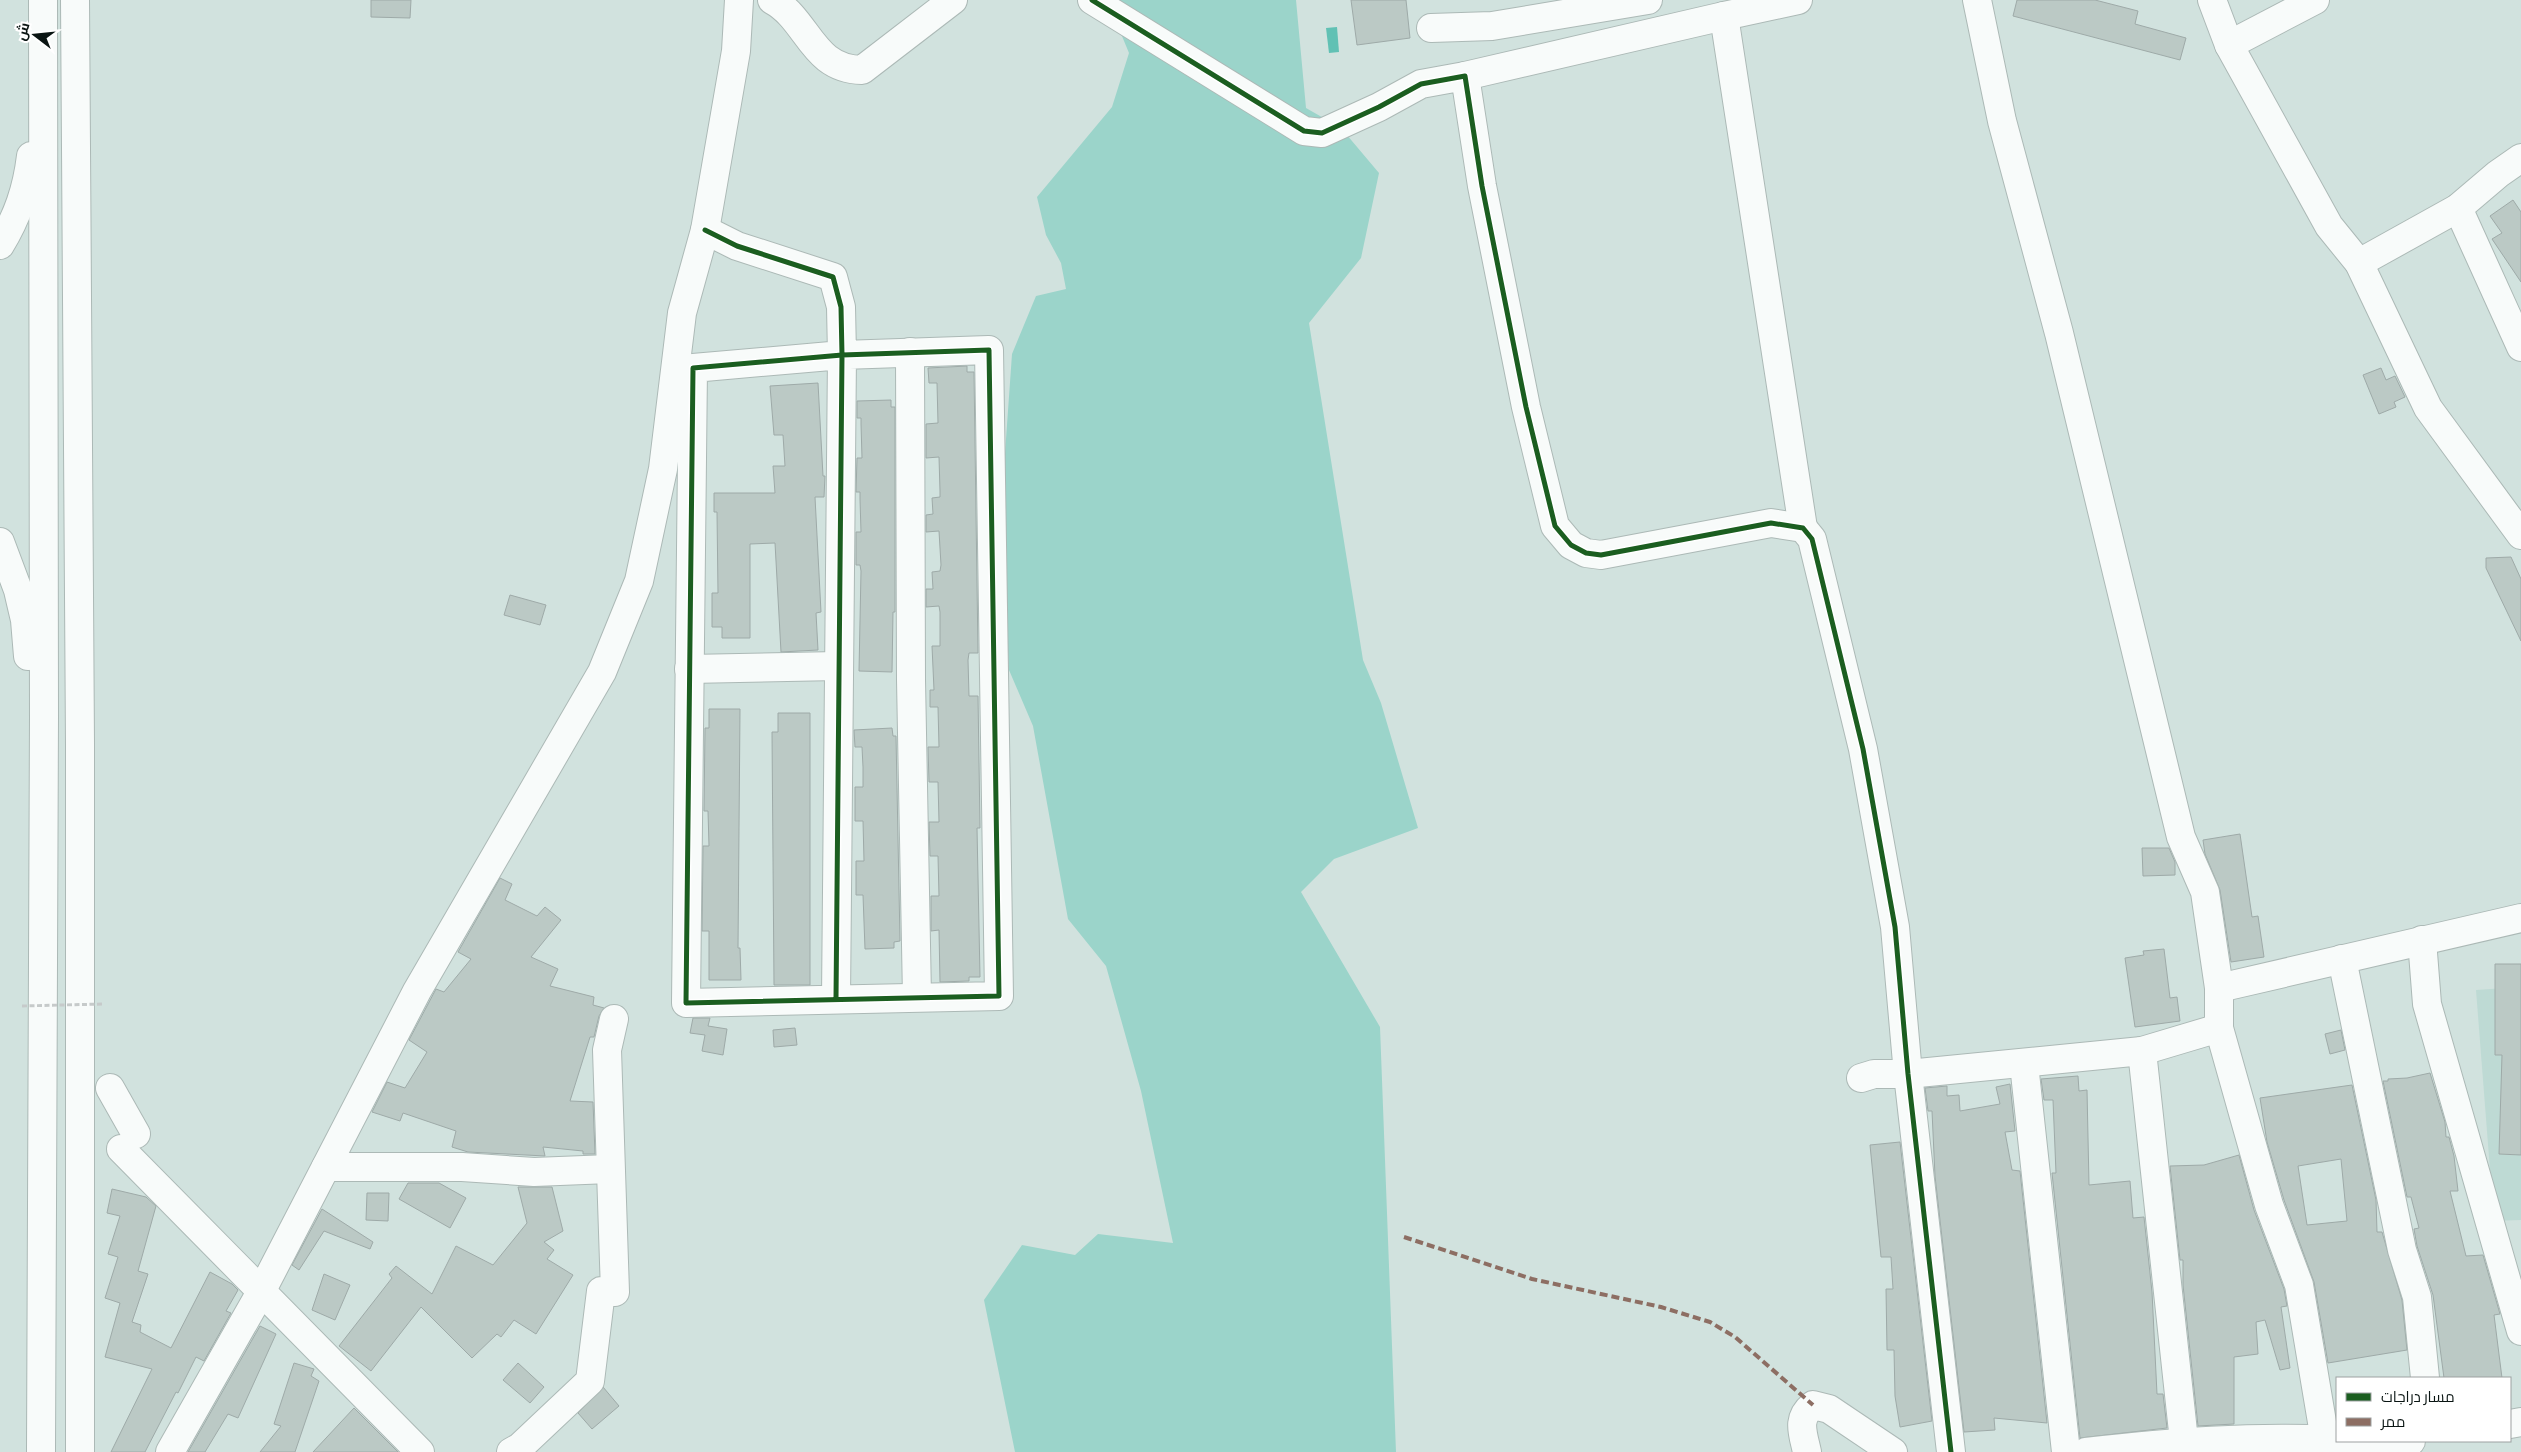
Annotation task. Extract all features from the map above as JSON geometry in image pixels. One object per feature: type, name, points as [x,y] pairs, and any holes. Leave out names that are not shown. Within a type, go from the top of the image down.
[{"type":"main road","points":[[41,1452],[44,716],[43,0]]},
{"type":"main road","points":[[75,0],[80,734],[80,1452]]},
{"type":"main road","points":[[170,1452],[261,1292],[417,990],[602,672],[639,581],[663,469],[682,313],[705,230],[736,51],[739,0]]},
{"type":"main road","points":[[772,0],[797,24],[834,65],[848,70],[862,70],[953,0]]},
{"type":"main road","points":[[1092,0],[1304,130],[1322,133],[1380,108],[1421,84],[1465,76],[1798,0]]},
{"type":"main road","points":[[1431,28],[1492,26],[1583,6],[1648,0]]},
{"type":"main road","points":[[1977,0],[2002,121],[2059,333],[2181,837],[2205,892],[2219,988],[2220,1028],[2269,1205],[2299,1285],[2334,1443]]},
{"type":"main road","points":[[2212,0],[2228,45],[2329,226],[2359,263],[2428,408],[2521,535]]},
{"type":"main road","points":[[2228,45],[2315,0]]},
{"type":"main road","points":[[1724,16],[1803,528],[1812,538],[1863,748],[1895,927],[1908,1074],[1951,1452]]},
{"type":"main road","points":[[0,244],[15,221],[28,177],[42,57]]},
{"type":"main road","points":[[1465,76],[1482,186],[1526,406],[1555,526],[1571,545],[1586,553],[1601,555],[1771,523],[1803,528]]},
{"type":"main road","points":[[2359,263],[2458,208],[2498,174],[2521,158]]},
{"type":"main road","points":[[2458,208],[2521,347]]},
{"type":"main road","points":[[705,230],[737,246],[833,277],[841,307],[836,999]]},
{"type":"main road","points":[[989,350],[999,996],[686,1003],[692,368],[842,355],[989,350]]},
{"type":"main road","points":[[910,352],[911,680],[917,997]]},
{"type":"main road","points":[[0,542],[18,590],[25,620],[32,678],[44,716]]},
{"type":"main road","points":[[689,669],[838,666]]},
{"type":"main road","points":[[2219,988],[2521,918]]},
{"type":"main road","points":[[2422,940],[2427,1004],[2521,1331]]},
{"type":"main road","points":[[2342,959],[2402,1250],[2418,1297],[2422,1365],[2425,1377]]},
{"type":"main road","points":[[511,1452],[520,1447],[590,1381],[601,1291],[615,1292],[607,1050],[614,1019]]},
{"type":"main road","points":[[1861,1078],[1874,1074],[1908,1074],[2142,1051],[2220,1028]]},
{"type":"main road","points":[[2142,1051],[2184,1441]]},
{"type":"main road","points":[[2024,1064],[2066,1452]]},
{"type":"main road","points":[[110,1088],[129,1142],[261,1292],[420,1452]]},
{"type":"main road","points":[[326,1167],[462,1167],[534,1172],[610,1169]]},
{"type":"main road","points":[[1806,1452],[1801,1426],[1804,1412],[1813,1405],[1829,1409],[1893,1452]]},
{"type":"main road","points":[[2086,1452],[2184,1441],[2249,1438],[2334,1443],[2402,1442]]},
{"type":"path","points":[[22,1006],[102,1004]]},
{"type":"shaded area","points":[[1107,0],[1296,0],[1306,108],[1341,128],[1379,173],[1361,258],[1309,323],[1363,660],[1381,703],[1418,828],[1334,859],[1301,892],[1380,1027],[1396,1452],[1015,1452],[984,1300],[1022,1245],[1075,1255],[1098,1234],[1173,1243],[1141,1091],[1106,966],[1068,919],[1033,726],[1009,670],[1001,510],[1012,354],[1036,296],[1066,289],[1061,263],[1046,235],[1037,197],[1112,107],[1129,53]]},
{"type":"shaded area","points":[[1337,27],[1339,52],[1329,53],[1326,28]]},
{"type":"shaded area","points":[[2521,987],[2521,1220],[2494,1221],[2476,990]]},
{"type":"building","points":[[371,0],[411,0],[410,18],[371,17]]},
{"type":"building","points":[[1351,0],[1406,0],[1410,38],[1357,45]]},
{"type":"building","points":[[2017,0],[2095,0],[2138,11],[2135,24],[2186,38],[2180,60],[2013,16]]},
{"type":"building","points":[[2513,200],[2521,212],[2521,282],[2492,239],[2502,233],[2490,216]]},
{"type":"building","points":[[967,366],[967,372],[974,372],[978,653],[969,653],[968,660],[969,696],[978,696],[980,828],[977,828],[980,977],[969,977],[969,981],[940,982],[939,930],[931,931],[931,896],[939,896],[938,856],[930,856],[929,822],[939,822],[938,782],[929,782],[928,747],[939,747],[938,707],[930,707],[930,690],[934,690],[932,646],[940,646],[940,612],[939,606],[926,607],[926,589],[933,589],[932,572],[940,571],[941,565],[939,531],[926,532],[926,515],[933,514],[932,498],[940,497],[940,491],[939,457],[926,458],[926,424],[938,423],[937,383],[929,383],[928,368]]},
{"type":"building","points":[[2381,368],[2386,380],[2395,376],[2405,397],[2394,402],[2396,407],[2379,414],[2363,375]]},
{"type":"building","points":[[818,383],[823,476],[825,476],[824,497],[815,497],[821,612],[816,613],[818,650],[781,652],[775,543],[750,544],[750,638],[722,638],[722,627],[712,627],[712,593],[718,593],[717,512],[714,512],[714,493],[775,493],[773,466],[785,466],[783,435],[774,435],[770,386]]},
{"type":"building","points":[[891,400],[891,407],[895,407],[895,612],[893,612],[892,672],[859,671],[861,571],[860,565],[856,565],[856,532],[861,532],[860,492],[856,492],[857,458],[862,458],[861,418],[857,418],[857,401]]},
{"type":"building","points":[[2511,557],[2521,579],[2521,641],[2486,568],[2486,558]]},
{"type":"building","points":[[510,595],[546,605],[540,625],[504,615]]},
{"type":"building","points":[[709,709],[740,709],[738,948],[740,948],[741,980],[709,980],[709,931],[702,931],[703,846],[709,846],[708,811],[704,811],[705,728],[709,728]]},
{"type":"building","points":[[778,713],[810,713],[810,985],[774,985],[772,732],[778,732]]},
{"type":"building","points":[[892,728],[893,736],[896,736],[900,941],[894,942],[894,948],[865,949],[863,895],[856,895],[856,861],[864,861],[863,821],[855,821],[855,787],[863,787],[862,747],[855,747],[854,730]]},
{"type":"building","points":[[2240,834],[2252,917],[2258,916],[2264,957],[2231,962],[2220,890],[2205,854],[2203,840]]},
{"type":"building","points":[[2142,848],[2169,848],[2175,862],[2175,875],[2143,876]]},
{"type":"building","points":[[500,878],[512,884],[505,900],[537,916],[545,907],[561,920],[531,957],[558,969],[550,986],[594,997],[593,1005],[604,1008],[599,1016],[594,1037],[590,1037],[570,1101],[593,1102],[595,1154],[583,1154],[583,1151],[543,1147],[545,1156],[468,1152],[452,1147],[456,1131],[403,1113],[400,1121],[372,1112],[387,1082],[405,1088],[427,1052],[409,1040],[436,989],[444,992],[471,959],[458,952]]},
{"type":"building","points":[[2164,949],[2170,998],[2177,997],[2180,1021],[2135,1027],[2125,958],[2144,955],[2143,951]]},
{"type":"building","points":[[2495,964],[2521,964],[2521,1155],[2499,1154],[2502,1055],[2495,1055]]},
{"type":"building","points":[[693,1018],[710,1018],[708,1026],[727,1029],[723,1055],[702,1051],[705,1035],[690,1033]]},
{"type":"building","points":[[795,1028],[797,1045],[774,1047],[773,1030]]},
{"type":"building","points":[[2341,1030],[2345,1050],[2330,1054],[2325,1034]]},
{"type":"building","points":[[2430,1073],[2445,1122],[2446,1137],[2449,1137],[2454,1156],[2458,1191],[2450,1191],[2466,1256],[2483,1255],[2500,1314],[2494,1315],[2502,1377],[2444,1377],[2433,1295],[2417,1246],[2414,1229],[2419,1228],[2411,1197],[2407,1197],[2383,1081]]},
{"type":"building","points":[[2078,1076],[2079,1091],[2087,1090],[2089,1185],[2130,1181],[2133,1218],[2144,1217],[2152,1292],[2157,1394],[2163,1394],[2167,1428],[2080,1438],[2052,1173],[2056,1173],[2053,1100],[2044,1100],[2041,1079]]},
{"type":"building","points":[[2010,1084],[2015,1131],[2005,1132],[2012,1170],[2020,1171],[2047,1423],[1994,1418],[1995,1430],[1964,1432],[1935,1176],[1932,1111],[1928,1111],[1925,1088],[1947,1086],[1947,1096],[1959,1095],[1960,1111],[2000,1104],[1996,1087]]},
{"type":"building","points":[[2352,1085],[2376,1200],[2377,1232],[2382,1232],[2402,1300],[2407,1350],[2328,1363],[2314,1282],[2284,1200],[2267,1142],[2260,1098]],"holes":[[[2341,1159],[2347,1221],[2307,1225],[2298,1166]]]},
{"type":"building","points":[[1900,1142],[1932,1421],[1900,1427],[1895,1396],[1894,1350],[1887,1350],[1886,1289],[1893,1289],[1891,1257],[1881,1257],[1870,1145]]},
{"type":"building","points":[[2239,1155],[2254,1210],[2284,1289],[2287,1306],[2281,1307],[2290,1368],[2280,1370],[2265,1320],[2256,1322],[2258,1354],[2234,1357],[2234,1424],[2198,1426],[2183,1285],[2183,1260],[2180,1260],[2170,1166],[2204,1165]]},
{"type":"building","points":[[408,1183],[439,1183],[466,1198],[450,1228],[399,1199]]},
{"type":"building","points":[[518,1187],[552,1187],[563,1231],[544,1242],[554,1250],[547,1259],[573,1275],[536,1334],[514,1320],[501,1337],[497,1334],[472,1358],[421,1307],[371,1371],[339,1346],[392,1278],[389,1274],[396,1266],[432,1294],[456,1246],[493,1265],[527,1223]]},
{"type":"building","points":[[112,1189],[146,1197],[156,1206],[138,1271],[148,1274],[132,1322],[141,1325],[140,1332],[171,1348],[210,1272],[232,1284],[238,1290],[226,1311],[231,1313],[204,1361],[196,1357],[145,1452],[111,1452],[152,1369],[105,1357],[120,1303],[105,1298],[118,1257],[108,1254],[120,1216],[107,1213]]},
{"type":"building","points":[[367,1193],[389,1193],[388,1221],[366,1220]]},
{"type":"building","points":[[322,1209],[373,1242],[370,1249],[324,1231],[299,1270],[292,1265]]},
{"type":"building","points":[[324,1274],[350,1285],[335,1320],[312,1310]]},
{"type":"building","points":[[260,1326],[276,1334],[238,1418],[228,1414],[205,1452],[188,1452]]},
{"type":"building","points":[[294,1363],[314,1369],[311,1376],[319,1381],[295,1452],[260,1452],[281,1426],[274,1424]]},
{"type":"building","points":[[518,1363],[544,1387],[530,1403],[503,1380]]},
{"type":"building","points":[[603,1387],[619,1406],[592,1429],[578,1413]]},
{"type":"building","points":[[354,1408],[398,1452],[313,1452]]},
{"type":"marked path","points":[[1404,1237],[1532,1279],[1661,1307],[1710,1322],[1735,1337],[1813,1405]]},
{"type":"cycle path","points":[[1092,0],[1304,131],[1322,133],[1379,107],[1421,84],[1465,76],[1482,186],[1526,407],[1555,526],[1571,545],[1586,553],[1601,555],[1771,523],[1803,528],[1812,539],[1863,749],[1895,927],[1908,1074],[1951,1452]]},
{"type":"cycle path","points":[[705,230],[737,246],[833,277],[841,307],[842,355],[693,368],[686,1003],[999,996],[989,350],[842,355],[836,999]]}]
